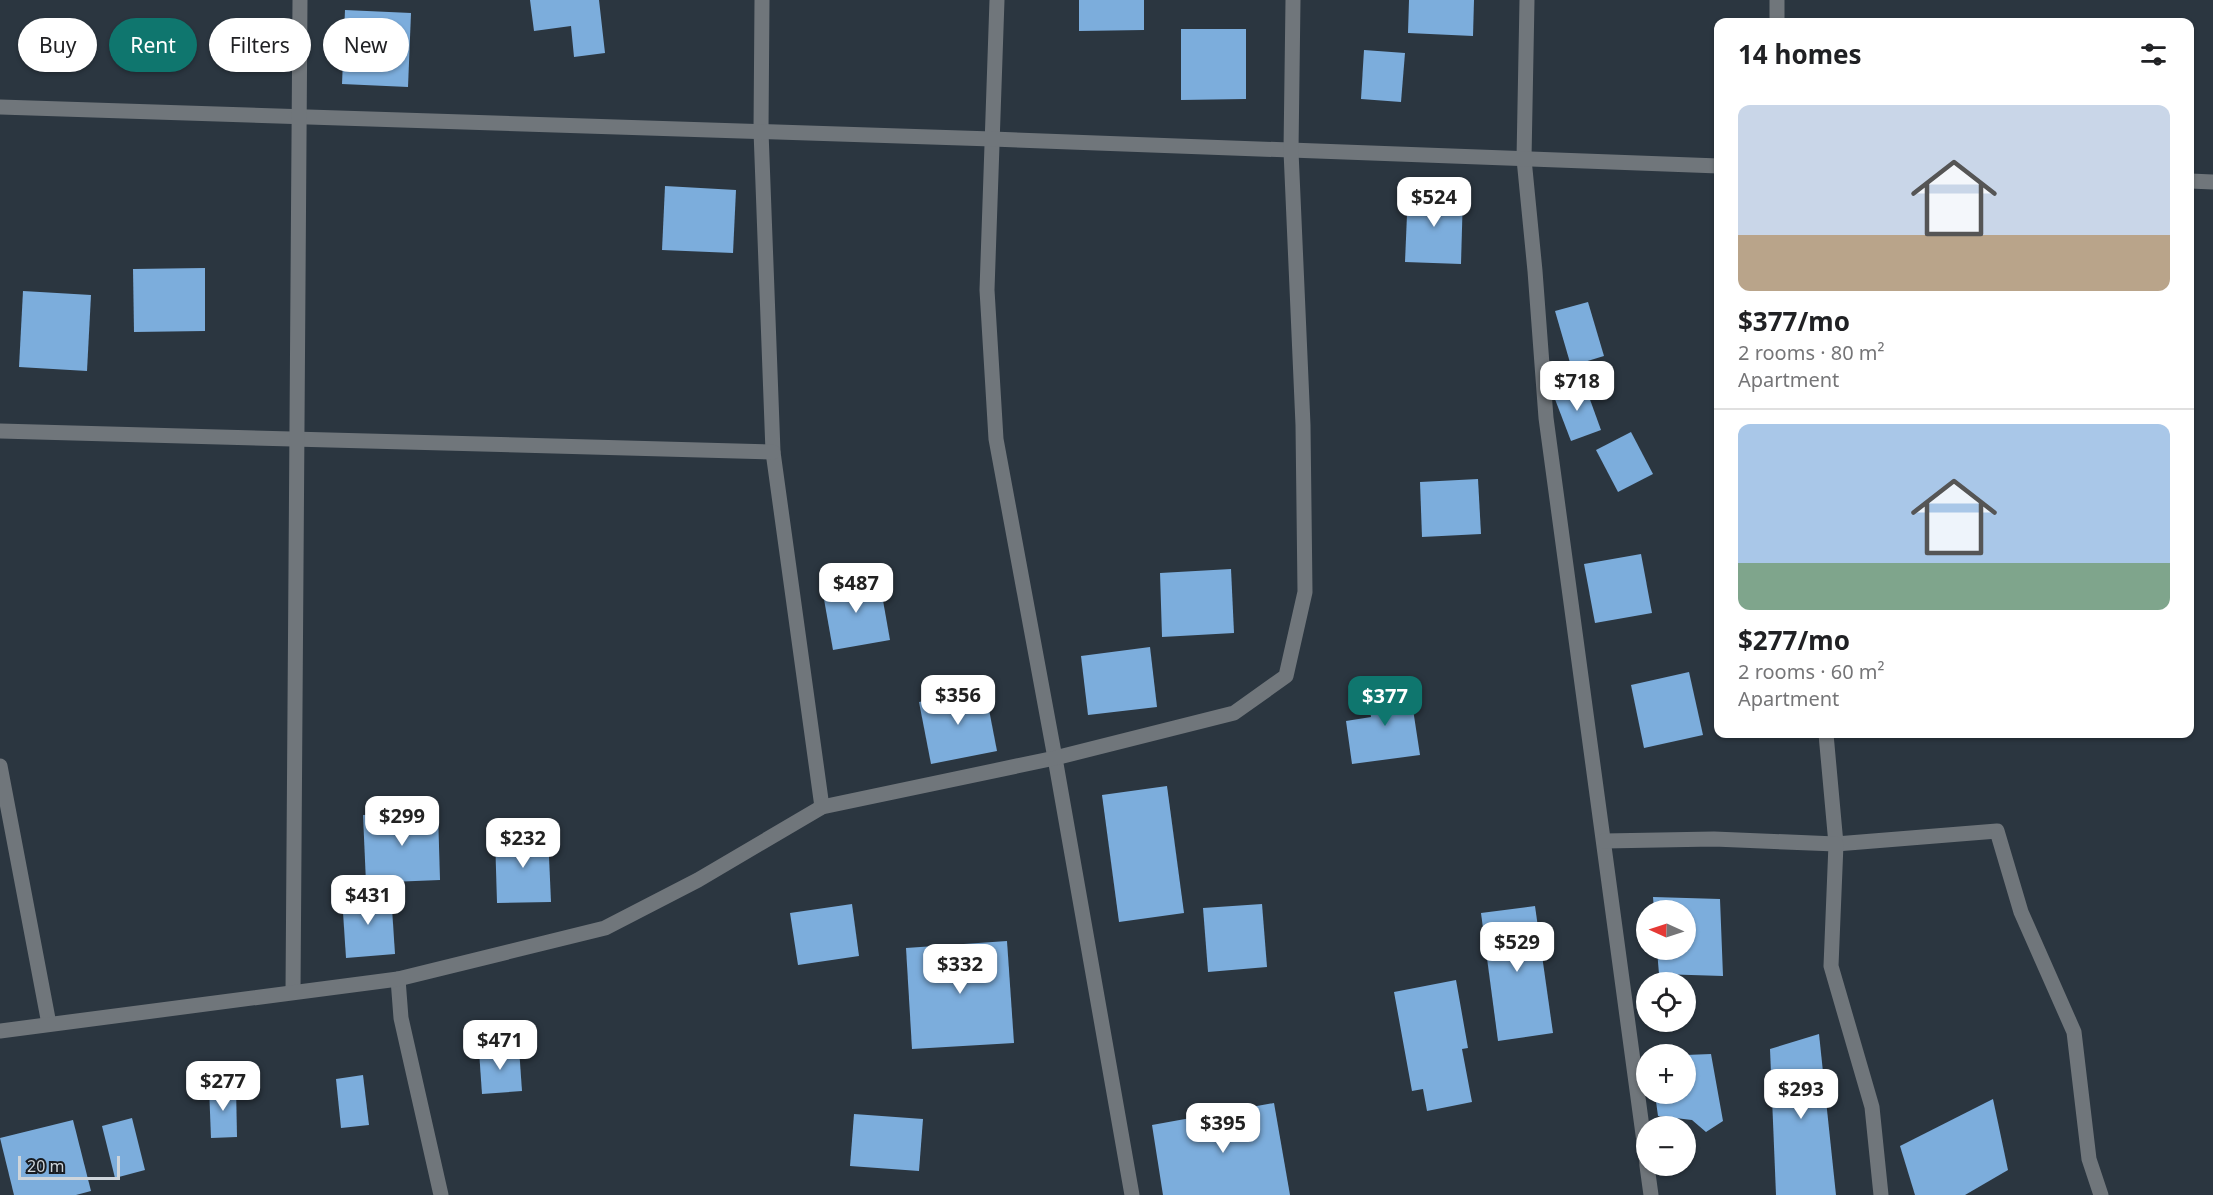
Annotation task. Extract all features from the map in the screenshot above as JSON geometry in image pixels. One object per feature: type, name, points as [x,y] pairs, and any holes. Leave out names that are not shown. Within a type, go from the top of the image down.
[{"type":"street","points":[[293,992],[300,0]]},
{"type":"street","points":[[762,0],[761,131],[773,452],[822,807]]},
{"type":"street","points":[[997,0],[987,290],[996,439],[1132,1195]]},
{"type":"street","points":[[0,1030],[398,979],[605,928],[698,880],[822,807],[1055,758],[1233,713],[1286,676],[1305,592],[1303,425],[1292,150],[1293,0]]},
{"type":"street","points":[[1527,0],[1524,159],[1546,418],[1640,1116]]},
{"type":"street","points":[[1777,18],[1778,0]]},
{"type":"street","points":[[0,107],[761,131],[1714,166]]},
{"type":"street","points":[[2194,181],[2213,182]]},
{"type":"street","points":[[0,431],[773,452]]},
{"type":"street","points":[[1826,738],[1836,844],[1831,966],[1872,1107],[1881,1195]]},
{"type":"street","points":[[0,766],[50,1024]]},
{"type":"street","points":[[1604,841],[1714,839],[1836,844],[1996,831],[2021,912],[2074,1032],[2088,1159],[2101,1195]]},
{"type":"street","points":[[398,979],[401,1018],[441,1195]]},
{"type":"street","points":[[1648,1176],[1651,1195]]},
{"type":"street","points":[[2096,1178],[2113,1195]]},
{"type":"building","points":[[530,0],[599,0],[605,53],[574,57],[571,26],[534,31]]},
{"type":"building","points":[[1079,0],[1144,0],[1144,30],[1079,31]]},
{"type":"building","points":[[1409,0],[1474,0],[1473,36],[1408,33]]},
{"type":"building","points":[[345,10],[411,13],[409,62],[409,18],[345,18]]},
{"type":"building","points":[[1181,29],[1246,29],[1246,99],[1181,100]]},
{"type":"building","points":[[1364,50],[1405,53],[1401,102],[1361,99]]},
{"type":"building","points":[[342,72],[409,72],[408,87],[342,84]]},
{"type":"building","points":[[665,186],[736,190],[733,253],[662,250]]},
{"type":"building","points":[[1408,191],[1463,193],[1461,264],[1405,262]]},
{"type":"building","points":[[205,268],[205,331],[134,332],[133,269]]},
{"type":"building","points":[[23,291],[91,295],[87,371],[19,367]]},
{"type":"building","points":[[1588,302],[1604,356],[1571,366],[1555,311]]},
{"type":"building","points":[[1584,383],[1601,430],[1571,441],[1553,394]]},
{"type":"building","points":[[1631,432],[1653,474],[1618,492],[1596,450]]},
{"type":"building","points":[[1478,479],[1481,534],[1422,537],[1420,482]]},
{"type":"building","points":[[1641,554],[1652,613],[1595,623],[1584,564]]},
{"type":"building","points":[[1231,569],[1234,633],[1162,637],[1160,573]]},
{"type":"building","points":[[879,578],[890,640],[833,650],[822,588]]},
{"type":"building","points":[[1150,647],[1157,707],[1088,715],[1081,656]]},
{"type":"building","points":[[1689,672],[1703,735],[1644,748],[1631,685]]},
{"type":"building","points":[[1409,683],[1420,755],[1352,764],[1346,721],[1371,717],[1367,690]]},
{"type":"building","points":[[985,689],[997,751],[931,764],[919,702]]},
{"type":"building","points":[[1167,786],[1184,913],[1119,922],[1102,795]]},
{"type":"building","points":[[438,812],[440,880],[366,883],[363,815]]},
{"type":"building","points":[[548,834],[551,902],[497,903],[495,836]]},
{"type":"building","points":[[391,893],[395,954],[346,958],[342,897]]},
{"type":"building","points":[[1653,897],[1720,899],[1723,976],[1696,975],[1696,972],[1659,972],[1658,960],[1696,960],[1696,900],[1653,900]]},
{"type":"building","points":[[852,904],[859,956],[798,965],[790,913]]},
{"type":"building","points":[[1262,904],[1267,967],[1208,972],[1203,908]]},
{"type":"building","points":[[1535,906],[1553,1033],[1498,1041],[1481,913]]},
{"type":"building","points":[[1007,941],[1014,1043],[912,1049],[906,948]]},
{"type":"building","points":[[1456,980],[1468,1048],[1462,1049],[1472,1102],[1427,1111],[1423,1089],[1412,1091],[1394,992]]},
{"type":"building","points":[[1819,1034],[1836,1195],[1776,1195],[1770,1049]]},
{"type":"building","points":[[519,1048],[522,1091],[482,1094],[479,1051]]},
{"type":"building","points":[[1711,1054],[1723,1121],[1706,1132],[1696,1123],[1696,1116],[1658,1116],[1656,1104],[1696,1104],[1696,1055]]},
{"type":"building","points":[[363,1075],[369,1125],[341,1128],[336,1079]]},
{"type":"building","points":[[236,1086],[237,1137],[211,1138],[209,1087]]},
{"type":"building","points":[[1993,1099],[2008,1170],[1965,1195],[1915,1195],[1900,1146]]},
{"type":"building","points":[[1274,1103],[1290,1195],[1163,1195],[1152,1125]]},
{"type":"building","points":[[854,1114],[923,1119],[919,1171],[850,1166]]},
{"type":"building","points":[[132,1118],[145,1170],[115,1178],[102,1126]]},
{"type":"building","points":[[73,1120],[91,1191],[76,1195],[14,1195],[0,1138]]}]
